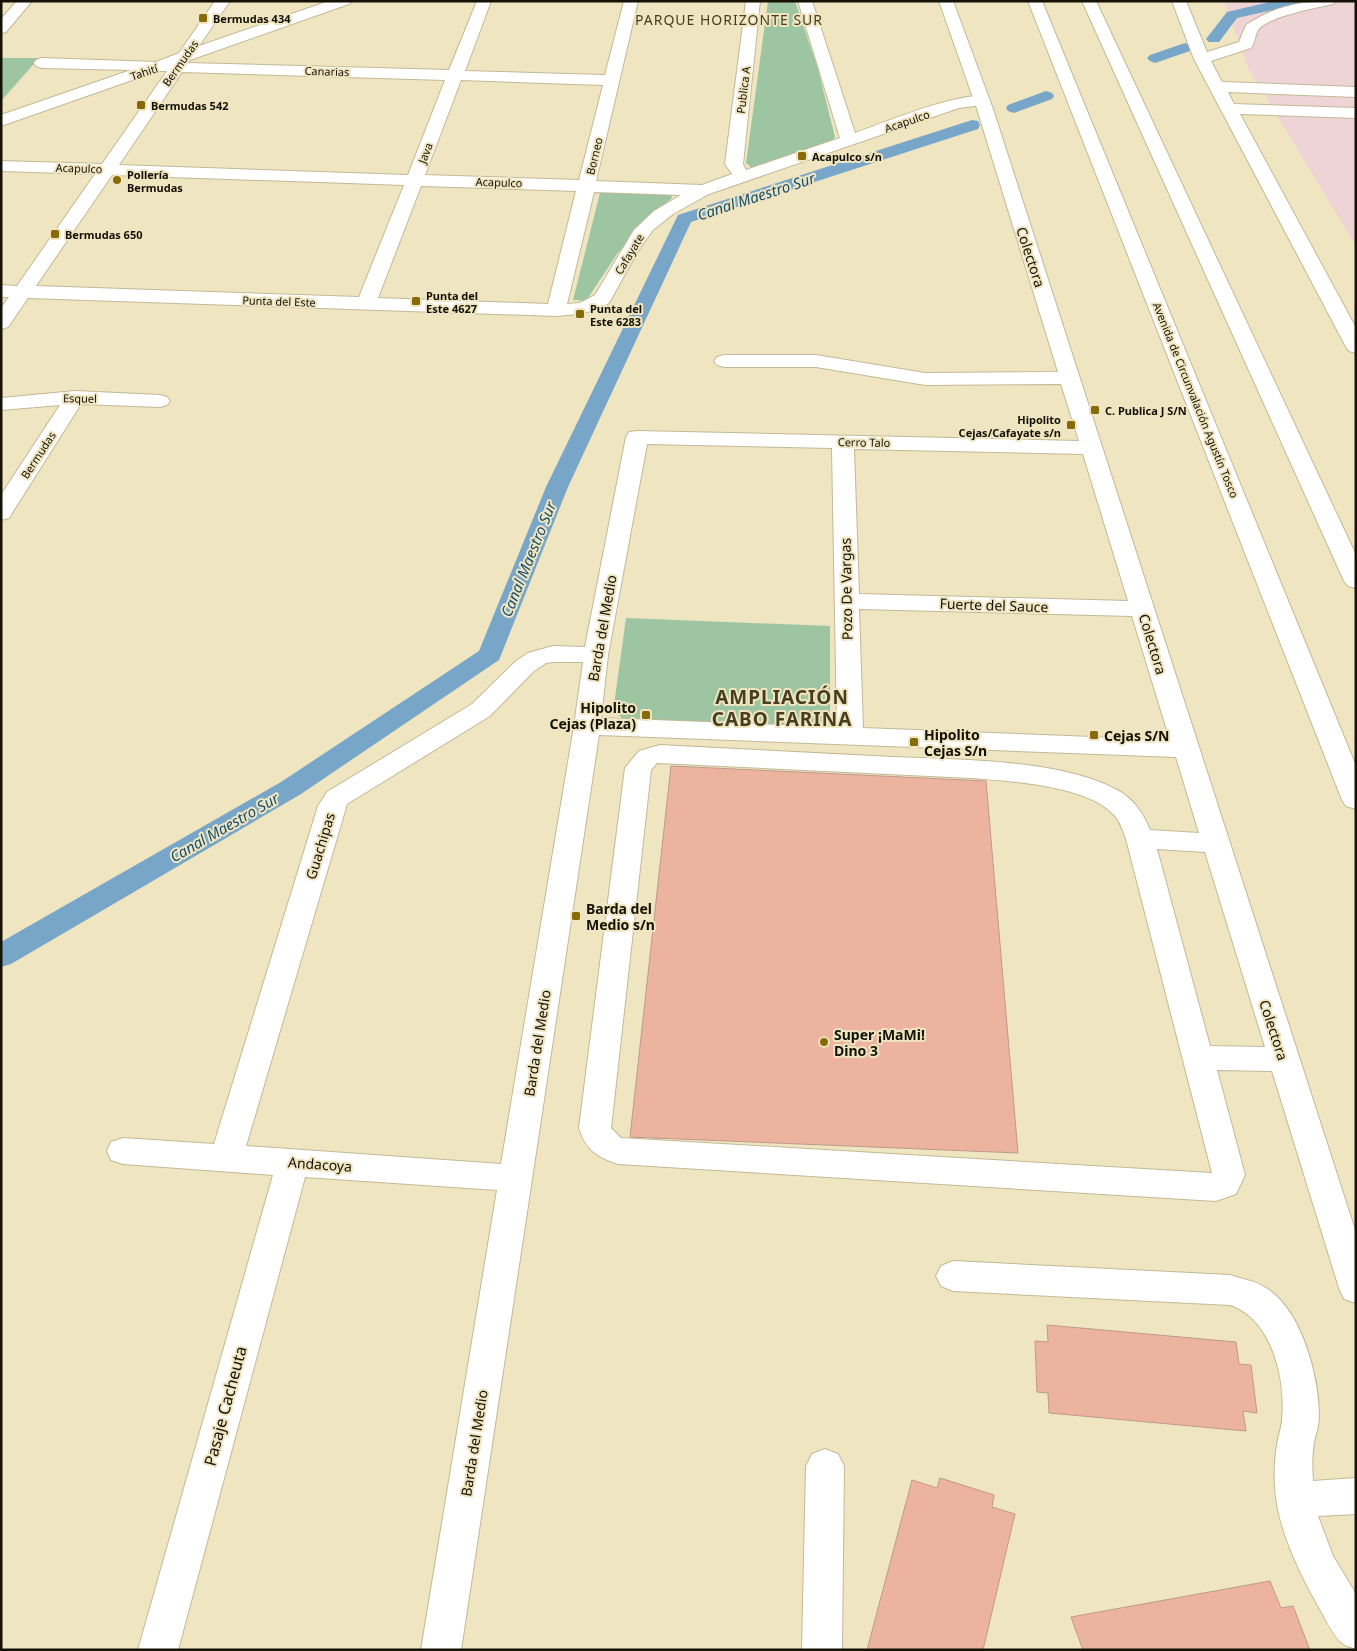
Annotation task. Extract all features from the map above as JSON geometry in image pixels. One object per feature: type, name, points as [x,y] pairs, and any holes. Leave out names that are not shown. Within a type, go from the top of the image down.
[{"type":"main road","name":"Bermudas","points":[[1,323],[223,1]]},
{"type":"main road","name":"Tahití","points":[[1,121],[160,66],[180,63],[344,1]]},
{"type":"main road","name":"Java","points":[[366,304],[484,1]]},
{"type":"main road","name":"Borneo","points":[[556,310],[588,185],[631,1]]},
{"type":"main road","name":"Publica A","points":[[742,176],[734,164],[753,1]]},
{"type":"main road","points":[[805,1],[848,140]]},
{"type":"main road","name":"Colectora","points":[[946,1],[984,105],[1356,1288]]},
{"type":"main road","points":[[1029,1],[1049,34]]},
{"type":"main road","name":"Avenida de Circunvalación Agustín Tosco","points":[[1035,1],[1356,800]]},
{"type":"main road","points":[[1089,1],[1356,581]]},
{"type":"main road","points":[[1179,1],[1202,59],[1356,347]]},
{"type":"main road","points":[[1202,59],[1246,45],[1251,28],[1261,21],[1293,8],[1328,1]]},
{"type":"main road","points":[[1,10],[21,6]]},
{"type":"main road","points":[[1,29],[21,6]]},
{"type":"main road","points":[[42,63],[160,66]]},
{"type":"main road","name":"Canarias","points":[[180,63],[611,80]]},
{"type":"main road","points":[[1217,88],[1356,92]]},
{"type":"main road","name":"Acapulco","points":[[1,166],[704,190],[956,104],[984,105]]},
{"type":"main road","points":[[1229,110],[1356,113]]},
{"type":"main road","name":"Cafayate","points":[[556,310],[580,309],[593,306],[602,299],[648,225],[675,206],[704,190]]},
{"type":"main road","name":"Punta del Este","points":[[1,291],[556,310]]},
{"type":"main road","points":[[724,361],[816,361],[925,379],[1070,378]]},
{"type":"main road","name":"Bermudas","points":[[1,513],[75,397]]},
{"type":"main road","name":"Esquel","points":[[1,404],[75,397],[160,401]]},
{"type":"main road","name":"Cerro Talo","points":[[637,437],[1092,448]]},
{"type":"main road","name":"Barda del Medio","points":[[441,1650],[587,726],[596,655],[637,437]]},
{"type":"main road","name":"Pozo De Vargas","points":[[843,442],[850,736]]},
{"type":"main road","name":"Fuerte del Sauce","points":[[847,601],[1142,609]]},
{"type":"main road","name":"Guachipas","points":[[226,1158],[332,806],[337,798],[481,710],[525,666],[537,658],[552,654],[596,655]]},
{"type":"main road","points":[[587,726],[1186,749]]},
{"type":"main road","points":[[660,754],[971,769],[1023,774],[1075,784],[1106,796],[1121,805],[1130,816],[1140,840],[1229,1175],[1224,1184],[1216,1187],[618,1151],[607,1147],[599,1140],[595,1128],[638,768],[648,757],[660,754]]},
{"type":"main road","points":[[1140,840],[1215,843]]},
{"type":"main road","points":[[1199,1058],[1283,1059]]},
{"type":"main road","name":"Andacoya","points":[[123,1151],[516,1178]]},
{"type":"main road","name":"Pasaje Cacheuta","points":[[158,1650],[293,1162]]},
{"type":"main road","points":[[953,1276],[1230,1290],[1254,1299],[1275,1321],[1288,1345],[1298,1378],[1301,1418],[1295,1446],[1295,1500],[1307,1546],[1328,1588],[1356,1629]]},
{"type":"main road","points":[[822,1650],[825,1466]]},
{"type":"main road","points":[[1295,1500],[1356,1496]]},
{"type":"shaded area","points":[[1224,1],[1356,1],[1356,246],[1247,66]]},
{"type":"green space","points":[[768,1],[795,1],[818,69],[835,137],[831,142],[762,166],[751,167],[746,163]]},
{"type":"green space","points":[[1,58],[39,58],[1,101]]},
{"type":"green space","points":[[606,191],[671,194],[672,198],[649,218],[617,254],[586,301],[573,300],[600,193]]},
{"type":"green space","points":[[626,618],[830,626],[830,715],[826,723],[813,729],[624,720],[617,713],[614,705]]},
{"type":"building","name":"Super ¡MaMi! Dino 3","points":[[671,766],[986,781],[1018,1153],[630,1137]]},
{"type":"building","points":[[1047,1325],[1236,1342],[1239,1364],[1251,1365],[1257,1413],[1243,1411],[1246,1431],[1049,1413],[1048,1393],[1037,1392],[1035,1341],[1048,1342]]},
{"type":"building","points":[[940,1478],[994,1495],[992,1507],[1015,1514],[983,1650],[867,1650],[912,1480],[937,1488]]},
{"type":"building","points":[[1270,1581],[1281,1608],[1293,1606],[1310,1650],[1083,1650],[1071,1617]]},
{"type":"waterway","name":"Canal Maestro Sur","points":[[1214,39],[1232,15],[1295,1]]},
{"type":"waterway","name":"Canal Maestro Sur","points":[[1155,58],[1185,48]]},
{"type":"waterway","name":"Canal Maestro Sur","points":[[1014,108],[1046,96]]},
{"type":"waterway","name":"Canal Maestro Sur","points":[[1,956],[291,788],[490,655],[557,487],[684,219],[972,125]]},
{"type":"place","name":"Bermudas 434","points":[[203,18]]},
{"type":"place","name":"Bermudas 542","points":[[141,105]]},
{"type":"place","name":"Acapulco s/n","points":[[802,156]]},
{"type":"place","name":"Pollería Bermudas","points":[[117,180]]},
{"type":"place","name":"Bermudas 650","points":[[55,234]]},
{"type":"place","name":"Punta del Este 4627","points":[[416,301]]},
{"type":"place","name":"Punta del Este 6283","points":[[580,314]]},
{"type":"place","name":"C. Publica J S/N","points":[[1095,410]]},
{"type":"place","name":"Hipolito Cejas/Cafayate s/n","points":[[1071,425]]},
{"type":"place","name":"Hipolito Cejas (Plaza)","points":[[646,715]]},
{"type":"place","name":"Cejas S/N","points":[[1094,735]]},
{"type":"place","name":"Hipolito Cejas S/n","points":[[914,742]]},
{"type":"place","name":"Barda del Medio s/n","points":[[576,916]]},
{"type":"place","name":"Super ¡MaMi! Dino 3","points":[[824,1042]]},
{"type":"district","name":"PARQUE HORIZONTE SUR","points":[[729,19]]},
{"type":"district","name":"AMPLIACIÓN CABO FARINA","points":[[782,708]]}]
